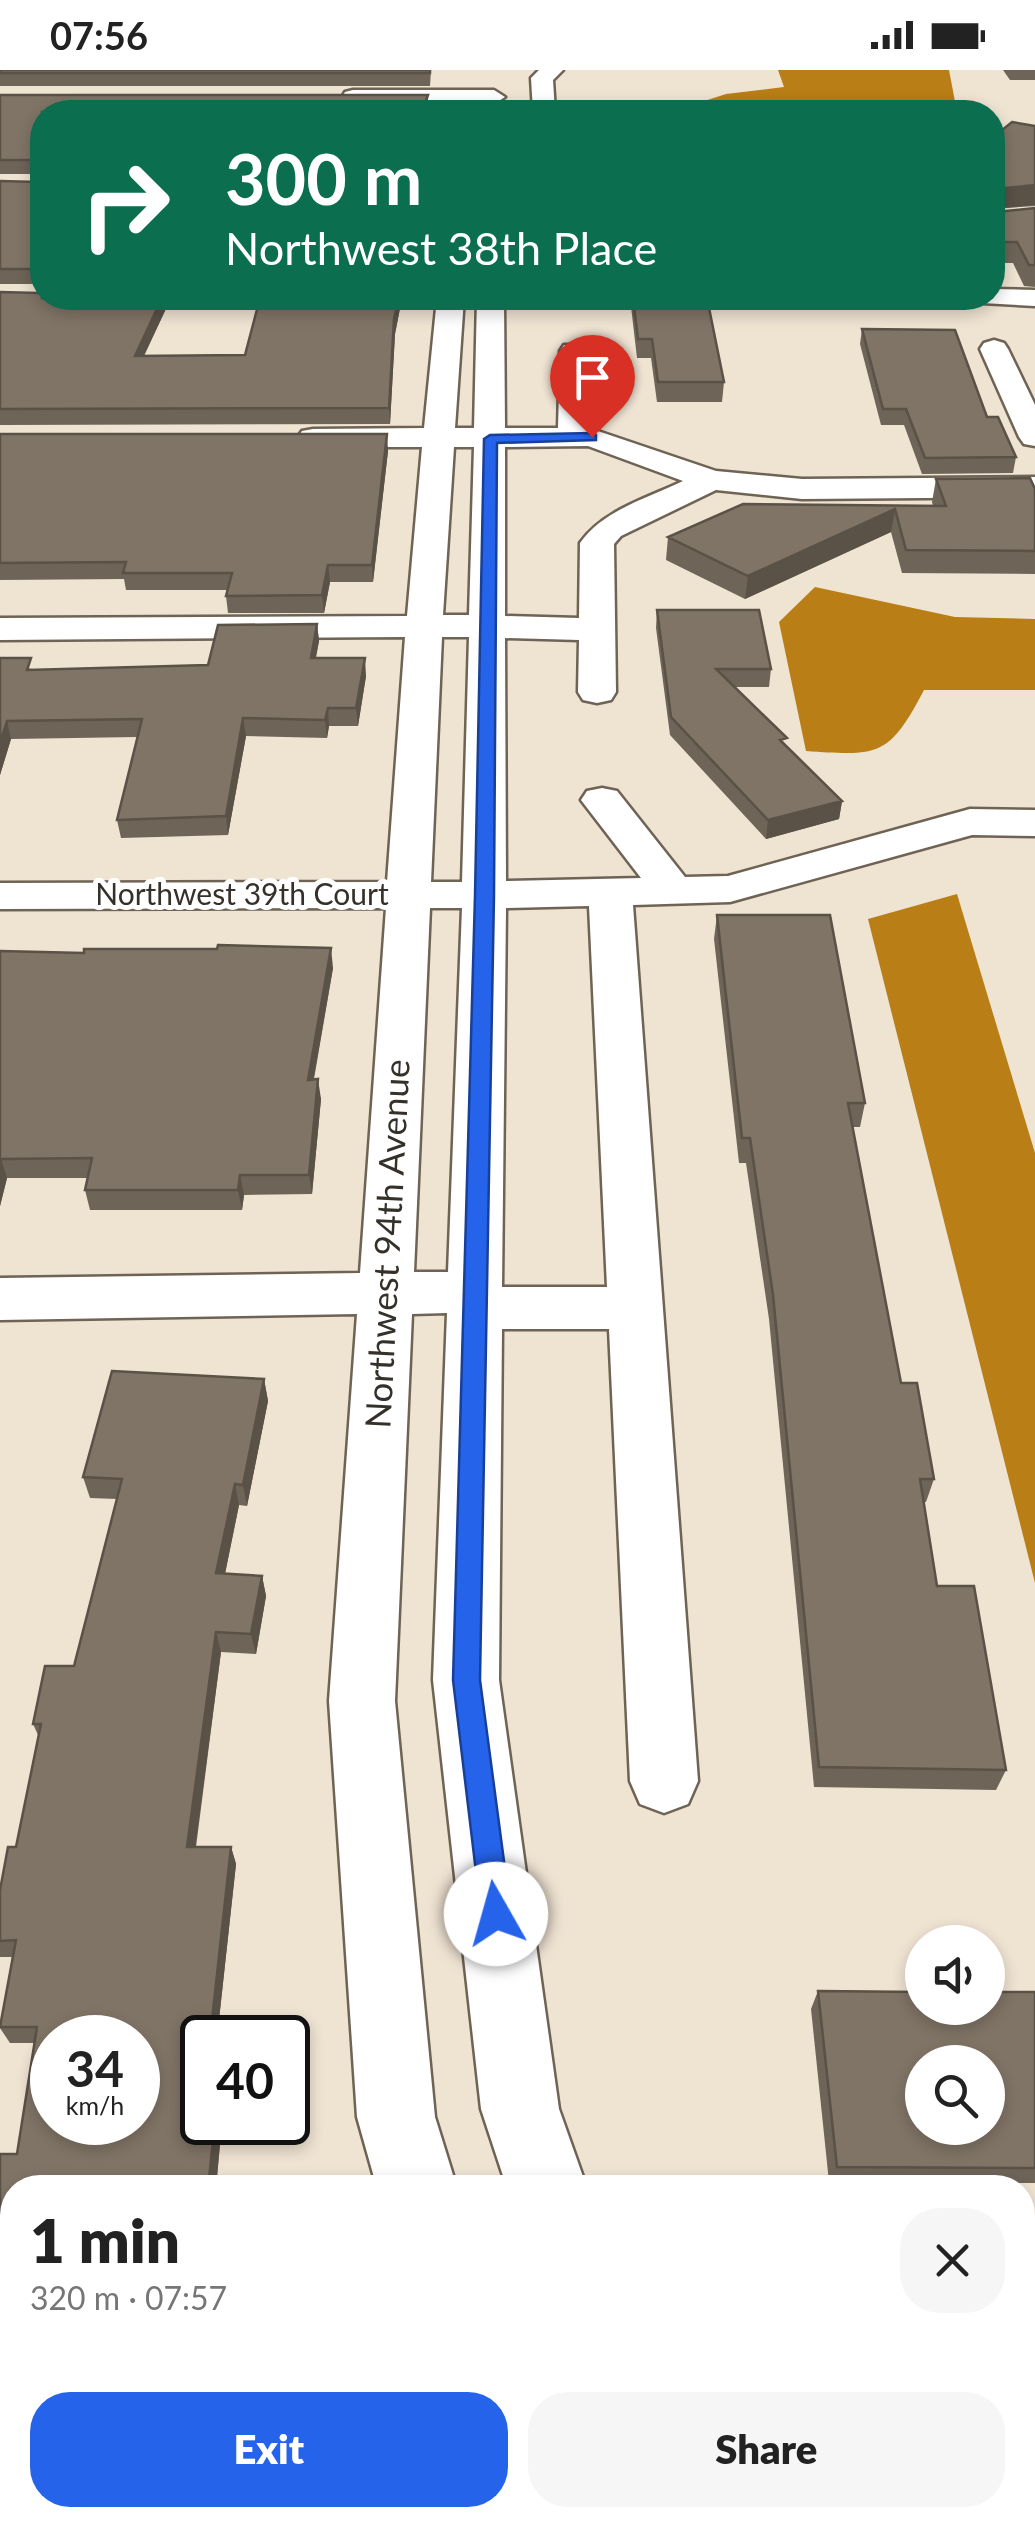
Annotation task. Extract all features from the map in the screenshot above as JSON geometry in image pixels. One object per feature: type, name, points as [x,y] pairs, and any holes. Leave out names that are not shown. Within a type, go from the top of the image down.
[{"type":"street","points":[[461,100],[462,70]]},
{"type":"street","points":[[494,70],[494,100]]},
{"type":"street","points":[[543,100],[542,78],[552,70]]},
{"type":"street","points":[[327,97],[377,100]]},
{"type":"street","points":[[1005,298],[1035,298]]},
{"type":"street","name":"Northwest 94th Avenue","points":[[412,2175],[396,2117],[362,1701],[424,626],[449,310]]},
{"type":"street","points":[[491,310],[484,895],[466,1680],[520,2109],[543,2175]]},
{"type":"street","points":[[994,349],[1035,436]]},
{"type":"street","points":[[572,438],[574,351]]},
{"type":"street","points":[[279,438],[592,437],[712,480],[802,489],[1035,487]]},
{"type":"street","points":[[596,692],[597,542],[609,530],[712,480]]},
{"type":"street","points":[[0,628],[488,626],[598,630]]},
{"type":"street","points":[[602,800],[673,890]]},
{"type":"street","name":"Northwest 39th Court","points":[[0,896],[484,895],[730,889],[970,822],[1035,823]]},
{"type":"street","points":[[610,892],[664,1781]]},
{"type":"street","points":[[0,1299],[385,1291],[635,1308]]},
{"type":"shaded area","points":[[778,70],[949,70],[955,100],[707,100],[784,87]]},
{"type":"shaded area","points":[[815,587],[955,617],[1035,619],[1035,690],[924,690],[901,729],[879,748],[850,753],[806,751],[779,622]]},
{"type":"shaded area","points":[[957,894],[1035,1153],[1035,1583],[868,919]]},
{"type":"building","points":[[430,70],[430,73],[0,73]]},
{"type":"building","points":[[0,95],[428,95],[426,100],[30,100],[30,160],[0,160]]},
{"type":"building","points":[[1012,122],[1035,126],[1035,185],[1005,188],[1005,128]]},
{"type":"building","points":[[0,181],[30,182],[30,269],[0,269]]},
{"type":"building","points":[[1035,208],[1035,265],[1029,265],[1017,242],[1005,242],[1005,211]]},
{"type":"building","points":[[0,292],[30,293],[30,310],[156,310],[135,356],[245,355],[257,310],[396,310],[389,408],[0,409]]},
{"type":"building","points":[[634,310],[709,310],[724,382],[658,382],[652,339],[638,339]]},
{"type":"building","points":[[862,329],[955,330],[987,417],[998,417],[1016,457],[925,458],[906,409],[883,409]]},
{"type":"building","points":[[0,434],[387,434],[372,565],[328,565],[322,595],[226,596],[232,573],[123,573],[126,562],[0,563]]},
{"type":"building","points":[[1030,478],[1035,489],[1035,551],[906,550],[895,509],[748,576],[668,537],[743,504],[946,506],[936,479]]},
{"type":"building","points":[[657,610],[759,610],[771,669],[716,669],[787,738],[780,740],[842,801],[768,820],[671,717]]},
{"type":"building","points":[[317,624],[311,658],[365,658],[356,708],[328,708],[325,720],[243,718],[226,816],[117,820],[142,719],[7,721],[0,743],[0,658],[31,658],[27,670],[208,665],[218,625]]},
{"type":"building","points":[[717,915],[830,915],[865,1103],[848,1103],[901,1383],[917,1383],[934,1479],[920,1479],[937,1586],[974,1586],[1006,1770],[819,1767],[773,1295],[750,1138],[742,1138]]},
{"type":"building","points":[[218,945],[331,948],[308,1080],[318,1079],[309,1175],[240,1175],[238,1190],[85,1190],[92,1158],[0,1162],[0,951],[84,953],[84,949],[217,949]]},
{"type":"building","points":[[112,1371],[264,1379],[243,1485],[235,1484],[216,1573],[262,1576],[251,1634],[216,1632],[187,1847],[231,1847],[213,2015],[180,2015],[180,2145],[213,2145],[209,2175],[0,2175],[0,2154],[17,2154],[30,2071],[30,2145],[160,2145],[160,2015],[30,2015],[30,2027],[0,2027],[16,1940],[0,1941],[0,1890],[8,1847],[16,1847],[41,1724],[33,1724],[45,1666],[74,1666],[122,1479],[83,1477]]},
{"type":"building","points":[[818,1991],[905,1992],[905,2025],[1005,2025],[1005,1992],[1035,1992],[1035,2168],[837,2167]]},
{"type":"route","points":[[496,1914],[466,1680],[490,439],[592,437]]}]
